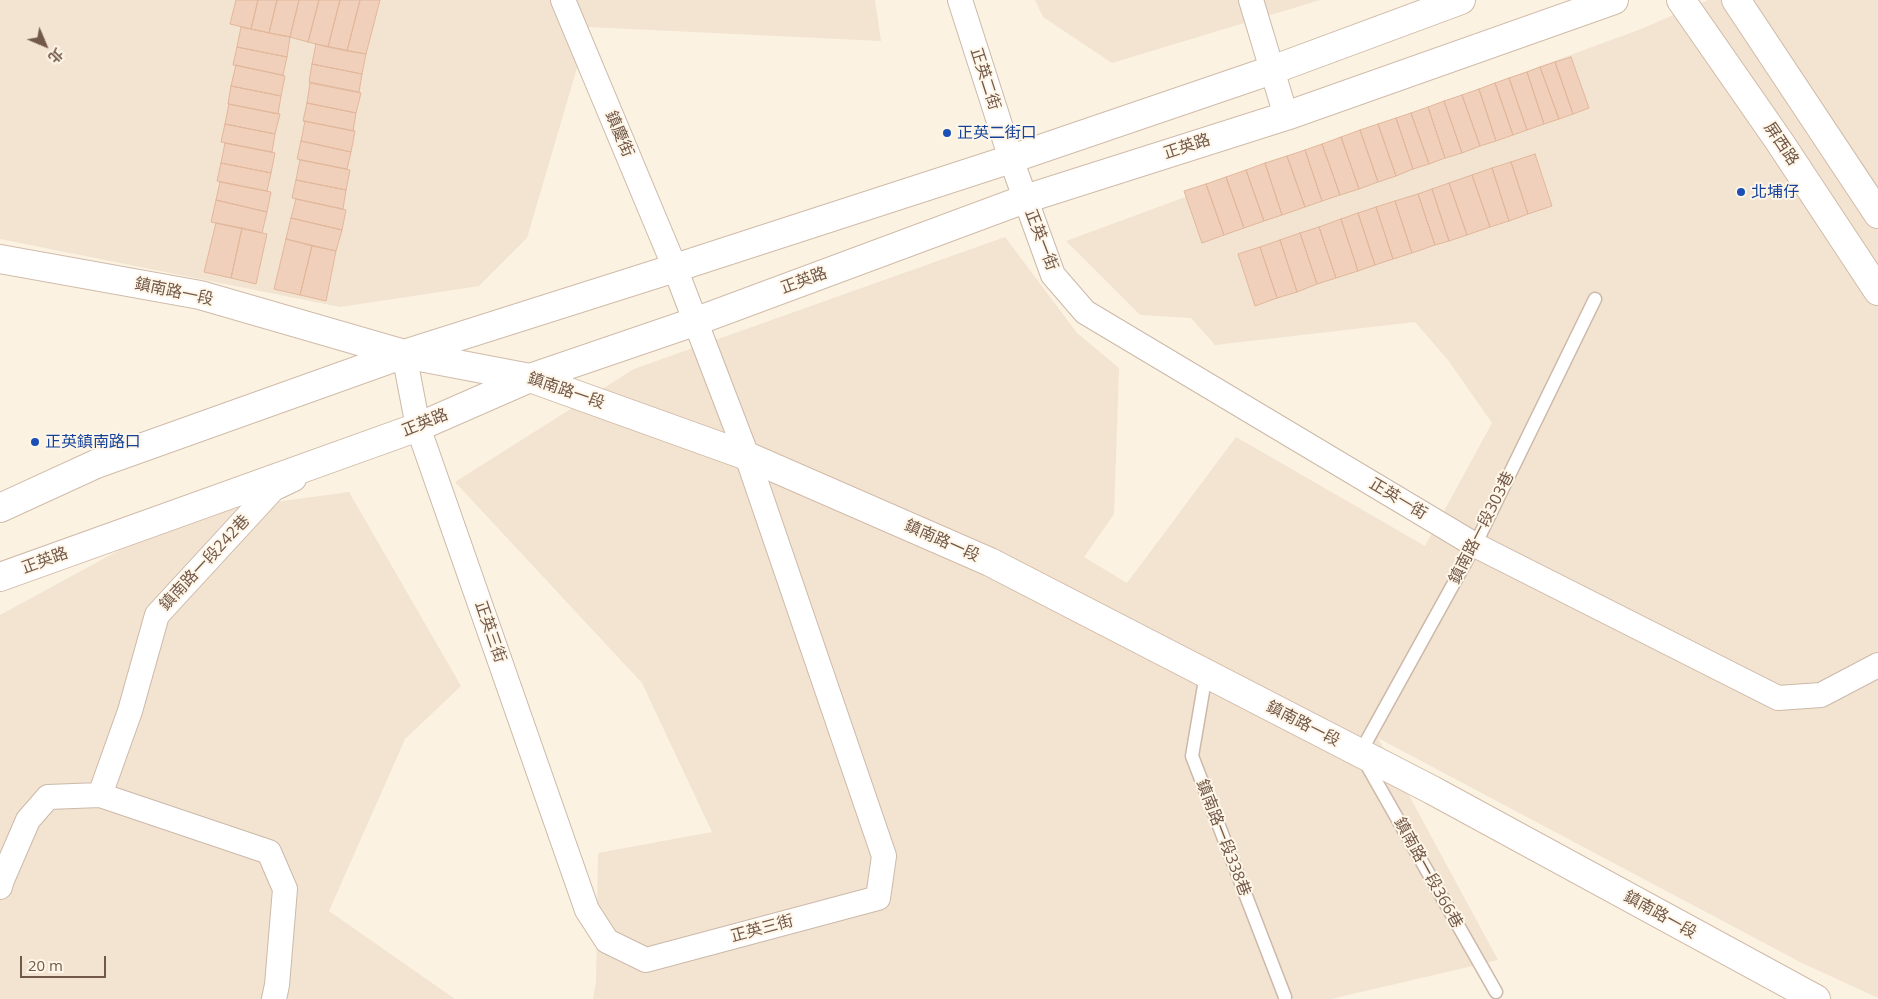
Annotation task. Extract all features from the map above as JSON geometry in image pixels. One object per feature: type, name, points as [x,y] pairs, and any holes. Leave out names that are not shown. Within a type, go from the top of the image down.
[{"type":"street","name":"鎮慶街","points":[[563,0],[675,268]]},
{"type":"street","name":"正英二街","points":[[960,0],[1011,159]]},
{"type":"street","points":[[1250,0],[1286,116]]},
{"type":"street","points":[[0,508],[96,464],[404,354],[1011,159],[1272,70],[1461,0]]},
{"type":"street","name":"正英路","points":[[0,577],[418,427],[530,378],[694,322],[1025,199],[1286,116],[1614,0]]},
{"type":"street","name":"屏西路","points":[[1681,0],[1779,141],[1878,291]]},
{"type":"street","points":[[1736,0],[1878,214]]},
{"type":"street","name":"正英一街","points":[[1011,159],[1053,275],[1084,312],[1475,545],[1778,698],[1821,695],[1878,665]]},
{"type":"street","name":"鎮南路一段","points":[[0,259],[200,295],[404,354],[530,378],[747,456],[990,562],[1432,790],[1816,999]]},
{"type":"street","name":"正英三街","points":[[404,354],[418,427],[587,910],[606,942],[646,960],[878,898],[884,856],[747,456],[694,322],[675,268]]},
{"type":"street","name":"鎮南路一段242巷","points":[[100,795],[130,711],[157,615],[273,489],[336,459],[418,427]]},
{"type":"street","points":[[0,888],[28,820],[48,797],[100,795],[269,852],[286,889],[274,999]]},
{"type":"lane","name":"鎮南路一段303巷","points":[[1360,753],[1475,545],[1595,299]]},
{"type":"lane","name":"鎮南路一段338巷","points":[[1206,674],[1192,756],[1285,997]]},
{"type":"lane","name":"鎮南路一段366巷","points":[[1360,753],[1496,992]]},
{"type":"shaded area","points":[[0,0],[875,0],[881,41],[589,27],[527,238],[479,286],[340,307],[0,239]]},
{"type":"shaded area","points":[[1035,0],[1320,0],[1112,63],[1043,17]]},
{"type":"shaded area","points":[[1708,0],[1878,0],[1878,998],[1802,963],[1378,738],[1498,960],[1331,999],[593,999],[596,982],[598,853],[712,832],[642,683],[455,482],[634,369],[1005,237],[1077,333],[1119,368],[1114,514],[1084,557],[1127,583],[1236,437],[1425,546],[1492,423],[1448,360],[1415,322],[1215,345],[1191,318],[1140,315],[1066,241],[1641,29]]},
{"type":"shaded area","points":[[349,492],[461,686],[405,739],[329,911],[455,999],[0,999],[0,615],[186,514]]},
{"type":"building","points":[[236,0],[258,0],[251,29],[230,24]]},
{"type":"building","points":[[258,0],[277,0],[269,33],[251,29]]},
{"type":"building","points":[[277,0],[299,0],[290,37],[269,33]]},
{"type":"building","points":[[299,0],[319,0],[308,42],[290,37]]},
{"type":"building","points":[[319,0],[340,0],[328,47],[308,42]]},
{"type":"building","points":[[340,0],[360,0],[347,51],[328,47]]},
{"type":"building","points":[[360,0],[380,0],[366,54],[347,51]]},
{"type":"building","points":[[241,27],[290,37],[287,57],[237,47]]},
{"type":"building","points":[[316,44],[366,54],[362,74],[312,64]]},
{"type":"building","points":[[237,47],[287,57],[283,75],[233,65]]},
{"type":"building","points":[[1571,57],[1589,108],[1573,114],[1555,62]]},
{"type":"building","points":[[1555,62],[1573,114],[1559,119],[1540,67]]},
{"type":"building","points":[[312,64],[362,74],[359,92],[309,82]]},
{"type":"building","points":[[236,65],[285,76],[281,96],[231,86]]},
{"type":"building","points":[[1540,67],[1559,119],[1544,124],[1527,72]]},
{"type":"building","points":[[1527,72],[1544,124],[1527,130],[1509,78]]},
{"type":"building","points":[[1509,78],[1527,130],[1513,135],[1495,83]]},
{"type":"building","points":[[310,83],[361,93],[356,113],[307,103]]},
{"type":"building","points":[[1495,83],[1513,135],[1496,141],[1479,89]]},
{"type":"building","points":[[231,86],[281,96],[278,114],[228,104]]},
{"type":"building","points":[[1479,89],[1496,141],[1480,146],[1462,95]]},
{"type":"building","points":[[1462,95],[1480,146],[1462,153],[1444,101]]},
{"type":"building","points":[[1444,101],[1462,153],[1445,158],[1428,107]]},
{"type":"building","points":[[307,103],[356,113],[353,131],[303,121]]},
{"type":"building","points":[[229,104],[280,114],[275,134],[225,124]]},
{"type":"building","points":[[1428,107],[1445,158],[1429,164],[1411,113]]},
{"type":"building","points":[[1411,113],[1429,164],[1413,169],[1396,118]]},
{"type":"building","points":[[1396,118],[1413,169],[1396,176],[1378,124]]},
{"type":"building","points":[[305,121],[355,131],[351,152],[301,141]]},
{"type":"building","points":[[225,124],[275,134],[272,152],[221,142]]},
{"type":"building","points":[[1378,124],[1396,176],[1378,182],[1360,130]]},
{"type":"building","points":[[1360,130],[1378,182],[1359,189],[1341,137]]},
{"type":"building","points":[[1341,137],[1359,189],[1340,195],[1322,144]]},
{"type":"building","points":[[301,141],[351,152],[347,169],[297,159]]},
{"type":"building","points":[[225,143],[275,153],[271,173],[221,163]]},
{"type":"building","points":[[1322,144],[1340,195],[1322,201],[1305,150]]},
{"type":"building","points":[[1305,150],[1322,201],[1305,207],[1287,156]]},
{"type":"building","points":[[1535,154],[1552,206],[1528,214],[1511,162]]},
{"type":"building","points":[[1287,156],[1305,207],[1282,215],[1265,163]]},
{"type":"building","points":[[300,160],[350,170],[346,190],[296,180]]},
{"type":"building","points":[[1511,162],[1528,214],[1509,221],[1492,168]]},
{"type":"building","points":[[221,163],[271,173],[267,191],[217,181]]},
{"type":"building","points":[[1265,163],[1282,215],[1264,221],[1246,170]]},
{"type":"building","points":[[1492,168],[1509,221],[1490,227],[1472,175]]},
{"type":"building","points":[[1246,170],[1264,221],[1244,228],[1226,177]]},
{"type":"building","points":[[1472,175],[1490,227],[1467,235],[1449,183]]},
{"type":"building","points":[[1226,177],[1244,228],[1224,235],[1206,184]]},
{"type":"building","points":[[296,180],[346,190],[343,209],[292,198]]},
{"type":"building","points":[[220,182],[271,192],[267,212],[216,200]]},
{"type":"building","points":[[1449,183],[1467,235],[1449,241],[1432,189]]},
{"type":"building","points":[[1206,184],[1224,235],[1202,243],[1184,191]]},
{"type":"building","points":[[1432,189],[1449,241],[1435,245],[1418,194]]},
{"type":"building","points":[[1418,194],[1435,245],[1412,253],[1395,201]]},
{"type":"building","points":[[296,199],[346,210],[342,230],[291,218]]},
{"type":"building","points":[[216,200],[267,212],[262,233],[211,222]]},
{"type":"building","points":[[1395,201],[1412,253],[1393,259],[1376,207]]},
{"type":"building","points":[[1376,207],[1393,259],[1375,265],[1358,213]]},
{"type":"building","points":[[1358,213],[1375,265],[1358,271],[1341,219]]},
{"type":"building","points":[[291,218],[342,230],[336,251],[286,239]]},
{"type":"building","points":[[1341,219],[1358,271],[1336,278],[1319,227]]},
{"type":"building","points":[[216,223],[242,228],[231,278],[204,272]]},
{"type":"building","points":[[1319,227],[1336,278],[1317,284],[1300,233]]},
{"type":"building","points":[[242,228],[267,234],[256,284],[231,278]]},
{"type":"building","points":[[1300,233],[1317,284],[1297,292],[1280,240]]},
{"type":"building","points":[[286,239],[312,246],[300,295],[274,289]]},
{"type":"building","points":[[1280,240],[1297,292],[1277,298],[1260,247]]},
{"type":"building","points":[[312,246],[336,251],[326,301],[300,295]]},
{"type":"building","points":[[1260,247],[1277,298],[1255,306],[1238,254]]},
{"type":"place","name":"正英二街口","points":[[947,133]]},
{"type":"place","name":"北埔仔","points":[[1741,192]]},
{"type":"place","name":"正英鎮南路口","points":[[35,442]]}]
